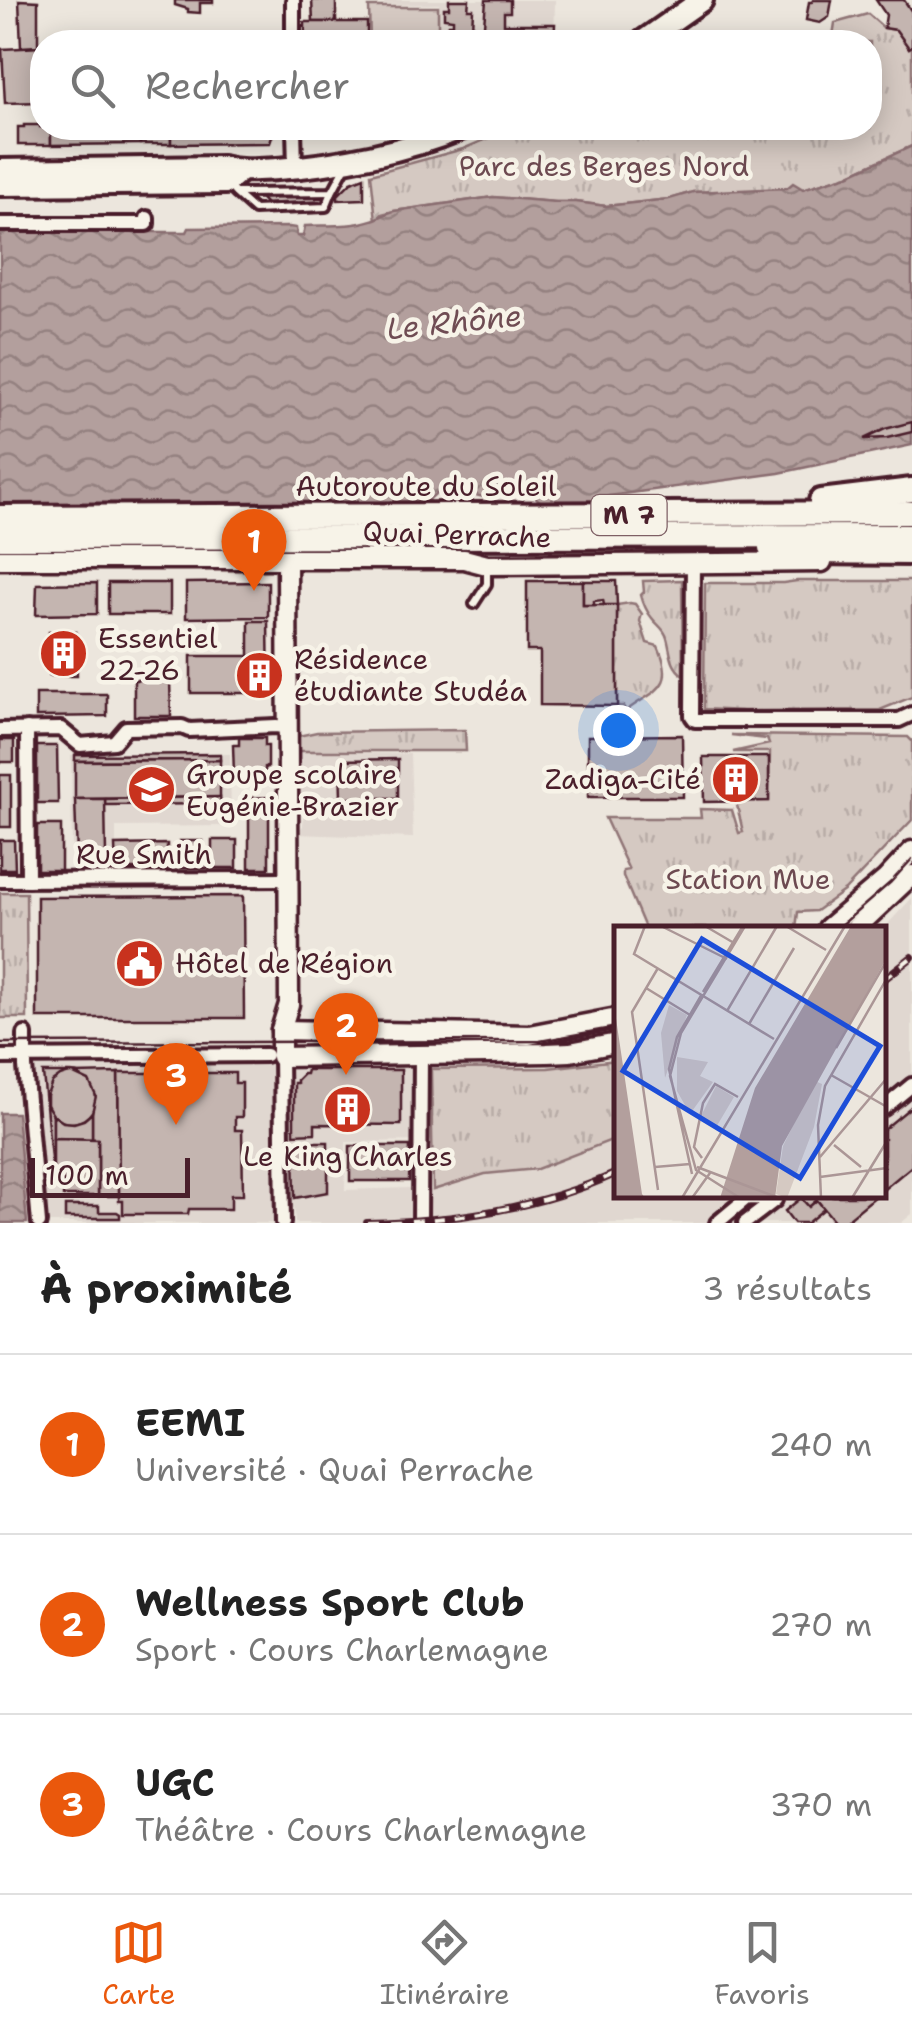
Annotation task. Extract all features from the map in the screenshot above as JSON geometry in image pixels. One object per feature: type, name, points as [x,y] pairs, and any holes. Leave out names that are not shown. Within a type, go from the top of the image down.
[{"type":"highway","points":[[762,514],[822,501],[912,490]]},
{"type":"highway","name":"Autoroute du Soleil","points":[[0,517],[912,513]]},
{"type":"highway","points":[[667,536],[809,552],[912,553]]},
{"type":"highway","name":"Autoroute du Soleil","points":[[0,538],[912,536]]},
{"type":"main road","points":[[659,30],[702,0]]},
{"type":"main road","points":[[0,185],[41,177],[222,168],[233,183],[426,140]]},
{"type":"main road","points":[[0,171],[41,177]]},
{"type":"street","points":[[293,0],[293,30]]},
{"type":"street","points":[[294,140],[295,168]]},
{"type":"street","points":[[0,224],[146,224],[147,218]]},
{"type":"street","name":"Quai Perrache","points":[[0,559],[464,559],[486,565],[912,562]]},
{"type":"street","points":[[283,1223],[274,1056],[289,1004],[287,559]]},
{"type":"street","points":[[693,563],[695,720],[900,720],[912,714]]},
{"type":"street","points":[[0,730],[61,729],[80,745],[114,742],[126,728],[289,728]]},
{"type":"street","points":[[27,729],[28,880]]},
{"type":"street","points":[[830,926],[912,851]]},
{"type":"street","points":[[858,926],[912,875]]},
{"type":"street","name":"Rue Smith","points":[[0,880],[288,878]]},
{"type":"street","points":[[281,1030],[529,1035],[614,1019]]},
{"type":"street","points":[[25,1034],[39,1223]]},
{"type":"street","points":[[0,1056],[558,1052],[614,1043]]},
{"type":"street","points":[[420,1054],[420,1223]]},
{"type":"street","points":[[887,1106],[912,1085]]},
{"type":"street","points":[[717,1223],[748,1198]]},
{"type":"street","points":[[745,1223],[776,1198]]},
{"type":"lane","points":[[233,183],[254,210],[326,207],[348,160]]},
{"type":"lane","points":[[0,171],[0,185]]},
{"type":"lane","points":[[233,183],[332,192]]},
{"type":"lane","points":[[474,604],[488,584],[486,565]]},
{"type":"shaded area","points":[[384,0],[555,0],[554,30],[439,30],[439,4],[384,5]]},
{"type":"shaded area","points":[[296,752],[410,754],[413,838],[295,834],[303,826],[304,813],[296,805]]},
{"type":"shaded area","name":"Groupe scolaire Eugénie-Brazier","points":[[230,754],[231,826],[116,827],[116,856],[72,857],[71,755]]},
{"type":"shaded area","points":[[912,898],[912,1214],[901,1223],[295,1223],[294,1208],[279,1209],[278,1223],[44,1223],[27,1065],[263,1062],[277,1068],[287,1064],[431,1059],[432,1141],[346,1142],[345,1190],[433,1190],[485,1174],[537,1169],[614,1139],[614,1198],[887,1198],[886,926]]},
{"type":"green space","points":[[369,7],[438,7],[438,30],[370,30]]},
{"type":"green space","name":"Parc des Berges Nord","points":[[868,14],[884,28],[896,30],[909,48],[912,46],[912,146],[848,175],[803,189],[693,192],[669,199],[606,206],[493,197],[394,211],[376,220],[371,174],[484,140],[882,140],[882,30],[834,30],[835,23]]},
{"type":"green space","points":[[682,580],[683,675],[673,663],[666,635],[648,613],[641,595],[643,581]]},
{"type":"green space","points":[[912,581],[912,697],[880,710],[704,709],[705,583]]},
{"type":"green space","points":[[630,603],[642,614],[640,621],[647,643],[658,646],[665,671],[660,686],[626,711],[617,706],[617,605]]},
{"type":"green space","points":[[465,730],[466,751],[298,751],[298,736],[317,732]]},
{"type":"green space","name":"Station Mue","points":[[731,735],[908,737],[912,741],[912,820],[845,890],[816,911],[798,912],[796,926],[644,926],[623,876],[623,871],[629,870],[605,818],[701,818],[700,809],[732,810],[739,833],[743,832],[736,801],[769,801],[770,752],[733,752],[769,744],[767,739]]},
{"type":"green space","points":[[0,893],[26,893],[27,1018],[0,1018]]},
{"type":"green space","points":[[614,1060],[614,1139],[537,1169],[485,1174],[433,1190],[431,1069],[548,1068]]},
{"type":"water","name":"Le Rhône","points":[[912,146],[912,445],[779,473],[609,496],[596,503],[542,503],[516,487],[487,498],[443,487],[424,504],[0,506],[0,232],[187,232],[189,228],[289,227],[296,228],[297,236],[303,236],[305,226],[356,224],[394,211],[493,197],[606,206],[669,199],[693,192],[787,188],[793,183],[803,189],[848,175]]},
{"type":"water","points":[[0,1113],[17,1113],[27,1223],[0,1223]]},
{"type":"building","points":[[19,0],[38,1],[38,30],[30,30],[30,46],[21,47]]},
{"type":"building","points":[[175,0],[213,3],[200,3],[200,13],[188,12],[175,5]]},
{"type":"building","points":[[312,0],[336,0],[336,22],[313,22]]},
{"type":"building","points":[[449,0],[469,0],[468,9],[473,9],[472,30],[448,30],[453,19],[444,18],[444,8],[449,8]]},
{"type":"building","points":[[486,0],[510,0],[504,24],[555,24],[555,30],[484,30]]},
{"type":"building","points":[[832,0],[829,17],[820,23],[806,20],[809,2]]},
{"type":"building","points":[[876,0],[904,0],[912,12],[912,46],[909,48],[896,30],[884,28],[886,15]]},
{"type":"building","points":[[305,22],[367,22],[367,30],[305,30]]},
{"type":"building","points":[[30,48],[30,102],[5,103],[2,49]]},
{"type":"building","points":[[30,125],[30,140],[51,140],[51,145],[18,145],[18,127]]},
{"type":"building","points":[[51,140],[140,140],[140,144],[51,145]]},
{"type":"building","points":[[140,140],[171,140],[171,144],[140,144]]},
{"type":"building","points":[[171,140],[271,140],[270,143],[171,144]]},
{"type":"building","points":[[364,177],[364,199],[338,200],[351,182]]},
{"type":"building","points":[[254,192],[340,192],[330,205],[267,205]]},
{"type":"building","points":[[912,422],[912,432],[864,439],[885,429]]},
{"type":"building","points":[[527,581],[583,581],[583,605],[617,605],[617,706],[540,705],[540,651],[527,651]]},
{"type":"building","points":[[583,581],[616,581],[617,605],[604,605],[603,600],[583,605]]},
{"type":"building","points":[[268,582],[268,617],[186,618],[186,583]]},
{"type":"building","points":[[97,583],[97,614],[36,615],[37,584]]},
{"type":"building","points":[[108,583],[170,583],[170,614],[108,614]]},
{"type":"building","name":"Résidence étudiante Studéa","points":[[249,621],[268,621],[269,693],[249,694]]},
{"type":"building","name":"Essentiel 22-26","points":[[49,632],[76,632],[77,676],[49,676]]},
{"type":"building","points":[[191,656],[249,656],[249,693],[191,693]]},
{"type":"building","points":[[134,680],[170,680],[171,716],[134,716]]},
{"type":"building","points":[[36,694],[107,694],[107,716],[36,717]]},
{"type":"building","points":[[682,735],[683,797],[588,797],[588,736]]},
{"type":"building","points":[[239,738],[265,738],[265,774],[234,774],[233,745],[239,745]]},
{"type":"building","points":[[0,740],[14,740],[14,762],[0,762]]},
{"type":"building","points":[[37,746],[57,746],[58,803],[37,803]]},
{"type":"building","points":[[220,754],[220,760],[75,761],[75,755]]},
{"type":"building","name":"Zadiga-Cité","points":[[703,757],[769,757],[769,801],[704,802]]},
{"type":"building","points":[[398,759],[398,798],[341,798],[340,760]]},
{"type":"building","points":[[220,760],[220,797],[75,799],[75,761]]},
{"type":"building","points":[[0,775],[11,775],[11,827],[0,827]]},
{"type":"building","points":[[220,797],[221,804],[105,805],[105,799]]},
{"type":"building","points":[[269,797],[269,868],[249,868],[249,798]]},
{"type":"building","points":[[75,799],[105,799],[106,856],[77,857]]},
{"type":"building","points":[[37,825],[61,825],[61,870],[37,870]]},
{"type":"building","points":[[0,840],[14,840],[15,869],[0,869]]},
{"type":"building","points":[[212,840],[237,840],[237,868],[180,868],[180,841],[203,841],[203,852],[212,852]]},
{"type":"building","points":[[167,844],[167,869],[116,869],[115,845]]},
{"type":"building","name":"Hôtel de Région","points":[[243,896],[244,1018],[37,1018],[37,897]]},
{"type":"building","name":"Le King Charles","points":[[307,1070],[401,1070],[401,1125],[315,1124],[315,1133],[294,1134],[294,1083]]},
{"type":"building","points":[[43,1073],[69,1073],[52,1082],[47,1095],[53,1115],[53,1181]]},
{"type":"building","points":[[71,1073],[89,1080],[96,1098],[89,1116],[71,1123],[53,1116],[46,1098],[53,1080]]},
{"type":"building","points":[[118,1073],[235,1073],[235,1083],[242,1083],[242,1117],[235,1117],[235,1130],[242,1130],[243,1195],[231,1195],[231,1209],[189,1209],[188,1214],[123,1214],[123,1201],[119,1201]]},
{"type":"building","points":[[118,1073],[119,1196],[98,1196],[98,1139],[92,1139],[96,1096],[89,1081],[74,1074]]},
{"type":"building","points":[[912,1106],[912,1166],[887,1187],[887,1127]]},
{"type":"building","points":[[92,1113],[92,1139],[53,1138],[53,1115],[74,1123]]},
{"type":"building","points":[[53,1138],[98,1139],[98,1196],[63,1196],[63,1181],[53,1181]]},
{"type":"building","points":[[294,1142],[328,1142],[328,1192],[295,1198]]},
{"type":"building","points":[[350,1146],[410,1146],[409,1181],[350,1181]]},
{"type":"building","points":[[801,1198],[874,1198],[843,1223],[836,1223],[817,1200],[809,1207]]},
{"type":"building","points":[[801,1198],[809,1207],[817,1200],[824,1209],[807,1223],[794,1223],[785,1211]]},
{"type":"building","points":[[65,1206],[99,1206],[99,1212],[117,1212],[120,1218],[65,1218]]},
{"type":"tram line","points":[[840,926],[912,859]]},
{"type":"tram line","points":[[0,1043],[540,1041],[614,1028]]},
{"type":"railway","points":[[887,977],[912,957]]},
{"type":"railway","points":[[367,1223],[495,1211],[556,1196],[614,1174]]},
{"type":"place","name":"EEMI","points":[[254,591]]},
{"type":"place","name":"Essentiel 22-26","points":[[63,654]]},
{"type":"place","name":"Résidence étudiante Studéa","points":[[259,675]]},
{"type":"place","name":"Zadiga-Cité","points":[[736,779]]},
{"type":"place","name":"Groupe scolaire Eugénie-Brazier","points":[[151,790]]},
{"type":"place","name":"Hôtel de Région","points":[[140,963]]},
{"type":"place","name":"Wellness Sport Club","points":[[346,1075]]},
{"type":"place","name":"Le King Charles","points":[[348,1109]]},
{"type":"place","name":"UGC","points":[[176,1125]]}]
